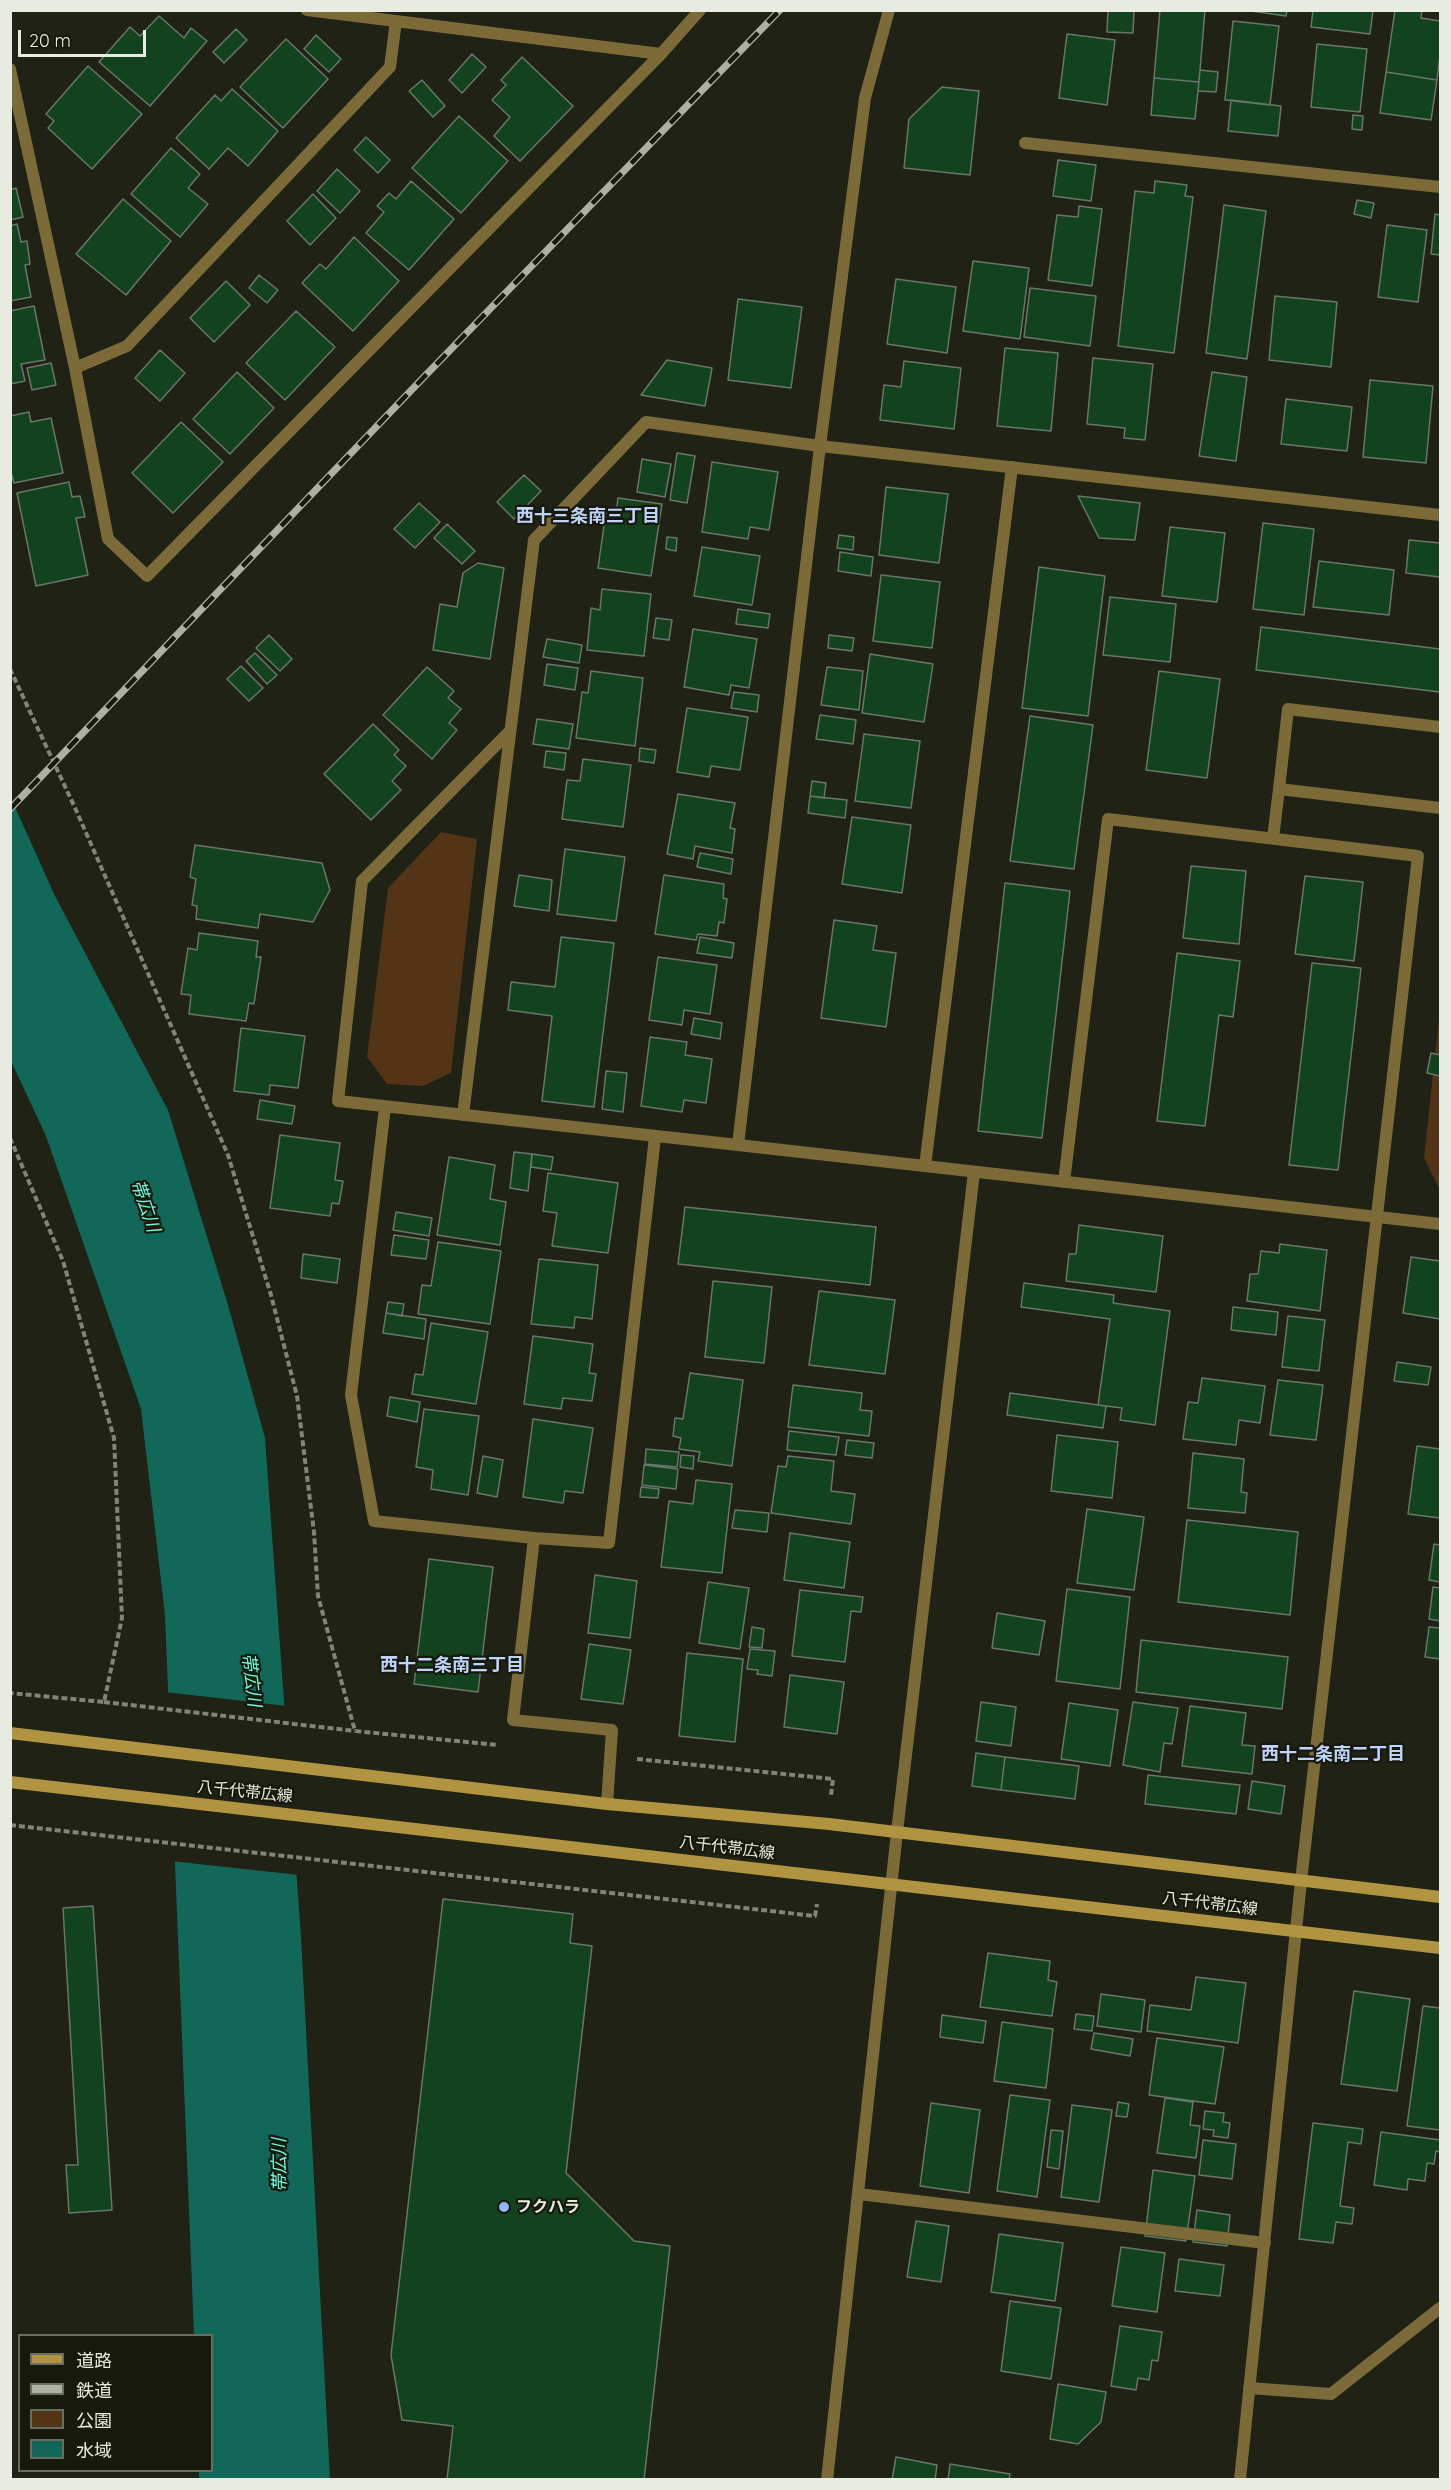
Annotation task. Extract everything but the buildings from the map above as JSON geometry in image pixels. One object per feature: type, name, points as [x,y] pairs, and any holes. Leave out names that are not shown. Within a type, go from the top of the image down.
[{"type":"main road","name":"八千代帯広線","points":[[10,1733],[607,1804],[897,1832],[1440,1897]]},
{"type":"main road","name":"八千代帯広線","points":[[10,1782],[1440,1948]]},
{"type":"street","points":[[307,10],[661,54]]},
{"type":"street","points":[[10,69],[75,368],[108,539],[147,576],[661,54],[700,10]]},
{"type":"street","points":[[738,1145],[820,446],[865,98],[889,10]]},
{"type":"street","points":[[75,368],[127,346],[390,67],[396,21]]},
{"type":"street","points":[[1025,143],[1440,187]]},
{"type":"street","points":[[463,1115],[534,540],[646,422],[820,446],[1440,515]]},
{"type":"street","points":[[925,1166],[1012,467]]},
{"type":"street","points":[[1273,838],[1288,709],[1440,727]]},
{"type":"street","points":[[510,731],[362,881],[338,1101],[1440,1224]]},
{"type":"street","points":[[1279,789],[1440,808]]},
{"type":"street","points":[[1064,1182],[1108,819],[1419,856],[1301,1881],[1266,2243],[1240,2480]]},
{"type":"street","points":[[385,1107],[351,1395],[374,1521],[534,1538],[609,1543],[656,1137]]},
{"type":"street","points":[[827,2480],[897,1832],[974,1172]]},
{"type":"street","points":[[534,1538],[513,1720],[612,1730],[607,1804]]},
{"type":"street","points":[[859,2194],[1266,2243]]},
{"type":"street","points":[[1249,2388],[1331,2394],[1440,2308]]},
{"type":"path","points":[[10,1138],[63,1261],[114,1438],[122,1618],[104,1702]]},
{"type":"path","points":[[10,1693],[318,1725],[355,1731]]},
{"type":"path","points":[[10,1825],[815,1916],[821,1876]]},
{"type":"green space","points":[[441,832],[477,839],[451,1073],[423,1086],[387,1084],[367,1057],[388,888]]},
{"type":"green space","points":[[1440,1010],[1440,1190],[1424,1158]]},
{"type":"water","name":"帯広川","points":[[10,796],[55,896],[168,1110],[228,1305],[265,1438],[301,1937],[330,2479],[199,2479],[199,2472],[213,2472],[213,2334],[194,2334],[165,1615],[141,1409],[46,1136],[11,1061]]},
{"type":"pier","points":[[165,1692],[287,1706],[299,1875],[171,1861]]},
{"type":"railway","points":[[10,809],[780,10]]},
{"type":"place","name":"フクハラ","points":[[504,2207]]},
{"type":"district","name":"西十三条南三丁目","points":[[588,517]]},
{"type":"district","name":"西十二条南三丁目","points":[[452,1666]]},
{"type":"district","name":"西十二条南二丁目","points":[[1333,1755]]}]
